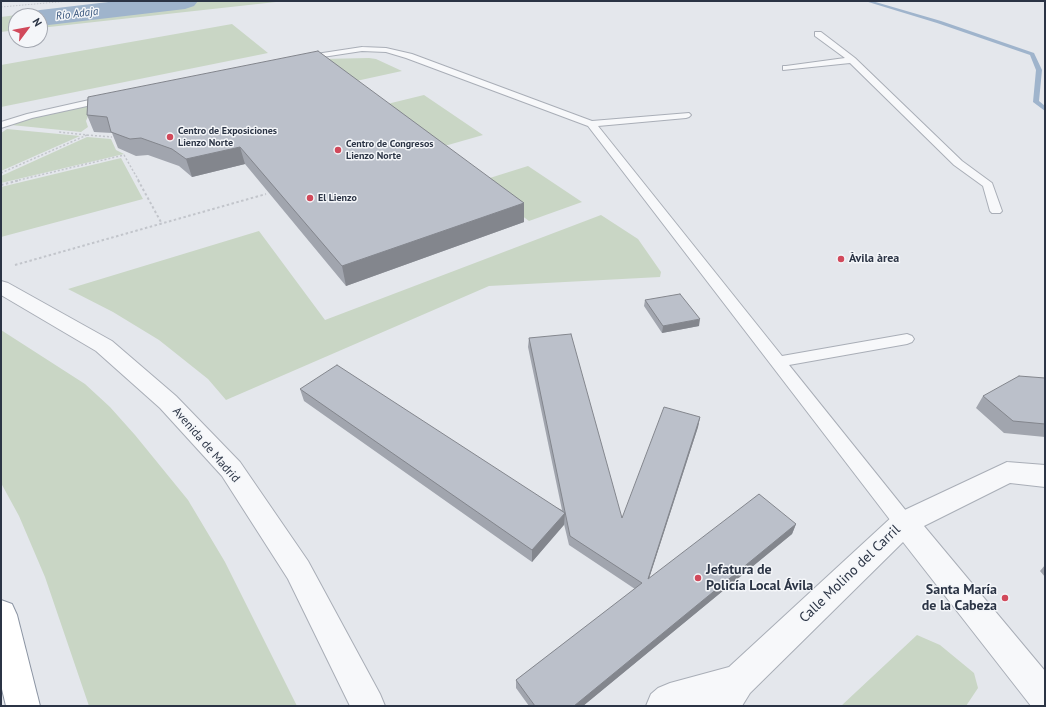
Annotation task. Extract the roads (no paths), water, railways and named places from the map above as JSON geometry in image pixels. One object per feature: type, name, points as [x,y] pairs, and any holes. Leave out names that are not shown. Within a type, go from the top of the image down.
[{"type":"highway","points":[[1,615],[23,706]]},
{"type":"street","name":"Avenida de Madrid","points":[[1,287],[104,346],[168,402],[231,469],[298,570],[368,706]]},
{"type":"street","name":"Calle Molino del Carril","points":[[663,706],[670,700],[730,694],[904,523],[1007,472],[1045,476]]},
{"type":"street","points":[[904,523],[1045,697]]},
{"type":"lane","points":[[818,34],[852,60],[958,163],[988,185],[996,211]]},
{"type":"lane","points":[[291,60],[362,49],[386,50],[409,56],[591,124],[686,115]]},
{"type":"lane","points":[[786,68],[852,60]]},
{"type":"lane","points":[[1,125],[19,118],[115,98]]},
{"type":"lane","points":[[591,124],[904,523]]},
{"type":"lane","points":[[777,362],[907,339]]},
{"type":"waterway","name":"Río Adaja","points":[[48,17],[185,1]]},
{"type":"waterway","points":[[867,1],[939,22],[1032,54],[1039,70],[1036,102],[1045,109]]},
{"type":"place","name":"Centro de Exposiciones Lienzo Norte","points":[[170,137]]},
{"type":"place","name":"Centro de Congresos Lienzo Norte","points":[[338,150]]},
{"type":"place","name":"El Lienzo","points":[[310,198]]},
{"type":"place","name":"Àvila àrea","points":[[841,259]]},
{"type":"place","name":"Jefatura de Policía Local Ávila","points":[[698,578]]},
{"type":"place","name":"Santa María de la Cabeza","points":[[1005,598]]}]
